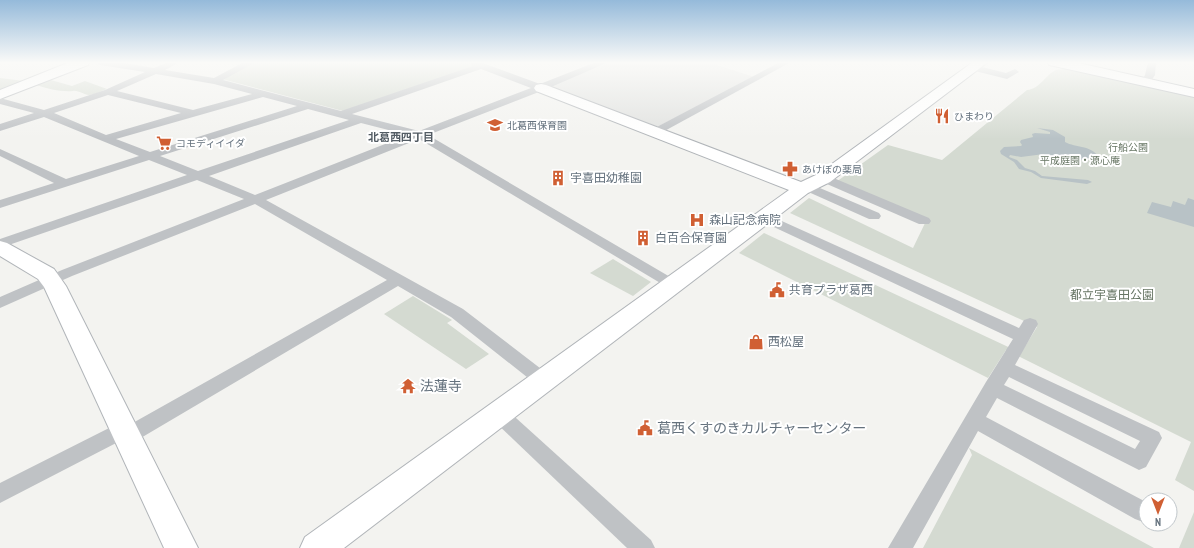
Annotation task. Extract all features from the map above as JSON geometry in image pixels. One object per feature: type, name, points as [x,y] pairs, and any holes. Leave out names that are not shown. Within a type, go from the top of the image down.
[{"type":"street","points":[[0,95],[19,88]]},
{"type":"street","points":[[0,128],[118,88]]},
{"type":"street","points":[[240,88],[420,135],[672,284]]},
{"type":"street","points":[[342,114],[419,88]]},
{"type":"street","points":[[0,303],[51,280],[541,88],[655,132],[811,185],[924,221]]},
{"type":"street","points":[[655,132],[739,88]]},
{"type":"street","points":[[317,548],[672,284],[947,88]]},
{"type":"street","points":[[1170,88],[1194,93]]},
{"type":"street","points":[[108,92],[194,114]]},
{"type":"street","points":[[106,138],[194,114],[262,93]]},
{"type":"street","points":[[0,101],[44,113],[148,157],[198,175],[255,199],[457,312],[543,380]]},
{"type":"street","points":[[0,204],[309,105]]},
{"type":"street","points":[[0,246],[198,175],[361,119]]},
{"type":"street","points":[[0,152],[64,183]]},
{"type":"street","points":[[811,185],[874,216]]},
{"type":"street","points":[[764,217],[1026,330],[900,548]]},
{"type":"street","points":[[0,246],[46,274],[51,280],[181,548]]},
{"type":"street","points":[[0,493],[126,433],[398,280]]},
{"type":"street","points":[[992,388],[1139,461],[1152,438],[1004,367]]},
{"type":"street","points":[[498,413],[643,548]]},
{"type":"street","points":[[974,419],[1138,509]]},
{"type":"shaded area","points":[[553,88],[733,88],[655,128]]},
{"type":"shaded area","points":[[1037,128],[1053,130],[1065,137],[1065,142],[1092,150],[1099,157],[1054,164],[1043,161],[1042,159],[1046,157],[1044,154],[1021,157],[1010,155],[1009,157],[1017,160],[1025,168],[1035,171],[1042,176],[1088,180],[1092,182],[1087,184],[1041,178],[1031,172],[1019,169],[1014,162],[1001,154],[1000,151],[1004,147],[1021,146],[1021,140],[1033,137],[1032,134],[1050,134],[1050,132]]},
{"type":"shaded area","points":[[1188,198],[1194,200],[1194,227],[1147,213],[1152,202],[1171,207],[1173,201],[1185,205]]},
{"type":"green space","points":[[45,88],[103,88],[107,89],[89,95],[77,91],[59,91]]},
{"type":"green space","points":[[254,88],[413,88],[343,111]]},
{"type":"green space","name":"都立宇喜田公園","points":[[1034,88],[1152,88],[1194,97],[1194,491],[1175,480],[1191,442],[1006,350],[988,378],[739,253],[764,233],[1021,353],[1037,327],[790,213],[809,198],[913,248],[926,221],[836,182],[888,145],[942,160],[1027,90]]},
{"type":"green space","points":[[613,259],[651,282],[633,296],[590,273]]},
{"type":"green space","points":[[413,296],[452,320],[447,323],[489,354],[466,369],[384,314]]},
{"type":"green space","points":[[969,448],[1154,548],[923,548],[972,455]]},
{"type":"green space","points":[[1194,512],[1194,548],[1179,548]]},
{"type":"place","name":"ひまわり","points":[[942,116]]},
{"type":"place","name":"北葛西保育園","points":[[495,125]]},
{"type":"place","name":"コモディイイダ","points":[[164,143]]},
{"type":"place","name":"あけぼの薬局","points":[[790,169]]},
{"type":"place","name":"宇喜田幼稚園","points":[[558,178]]},
{"type":"place","name":"森山記念病院","points":[[697,220]]},
{"type":"place","name":"白百合保育園","points":[[643,238]]},
{"type":"place","name":"共育プラザ葛西","points":[[777,290]]},
{"type":"place","name":"西松屋","points":[[756,342]]},
{"type":"place","name":"法蓮寺","points":[[408,386]]},
{"type":"place","name":"葛西くすのきカルチャーセンター","points":[[645,428]]},
{"type":"district","name":"北葛西四丁目","points":[[401,137]]},
{"type":"park label","name":"行船公園","points":[[1128,147]]},
{"type":"park label","name":"平成庭園・源心庵","points":[[1080,160]]}]
